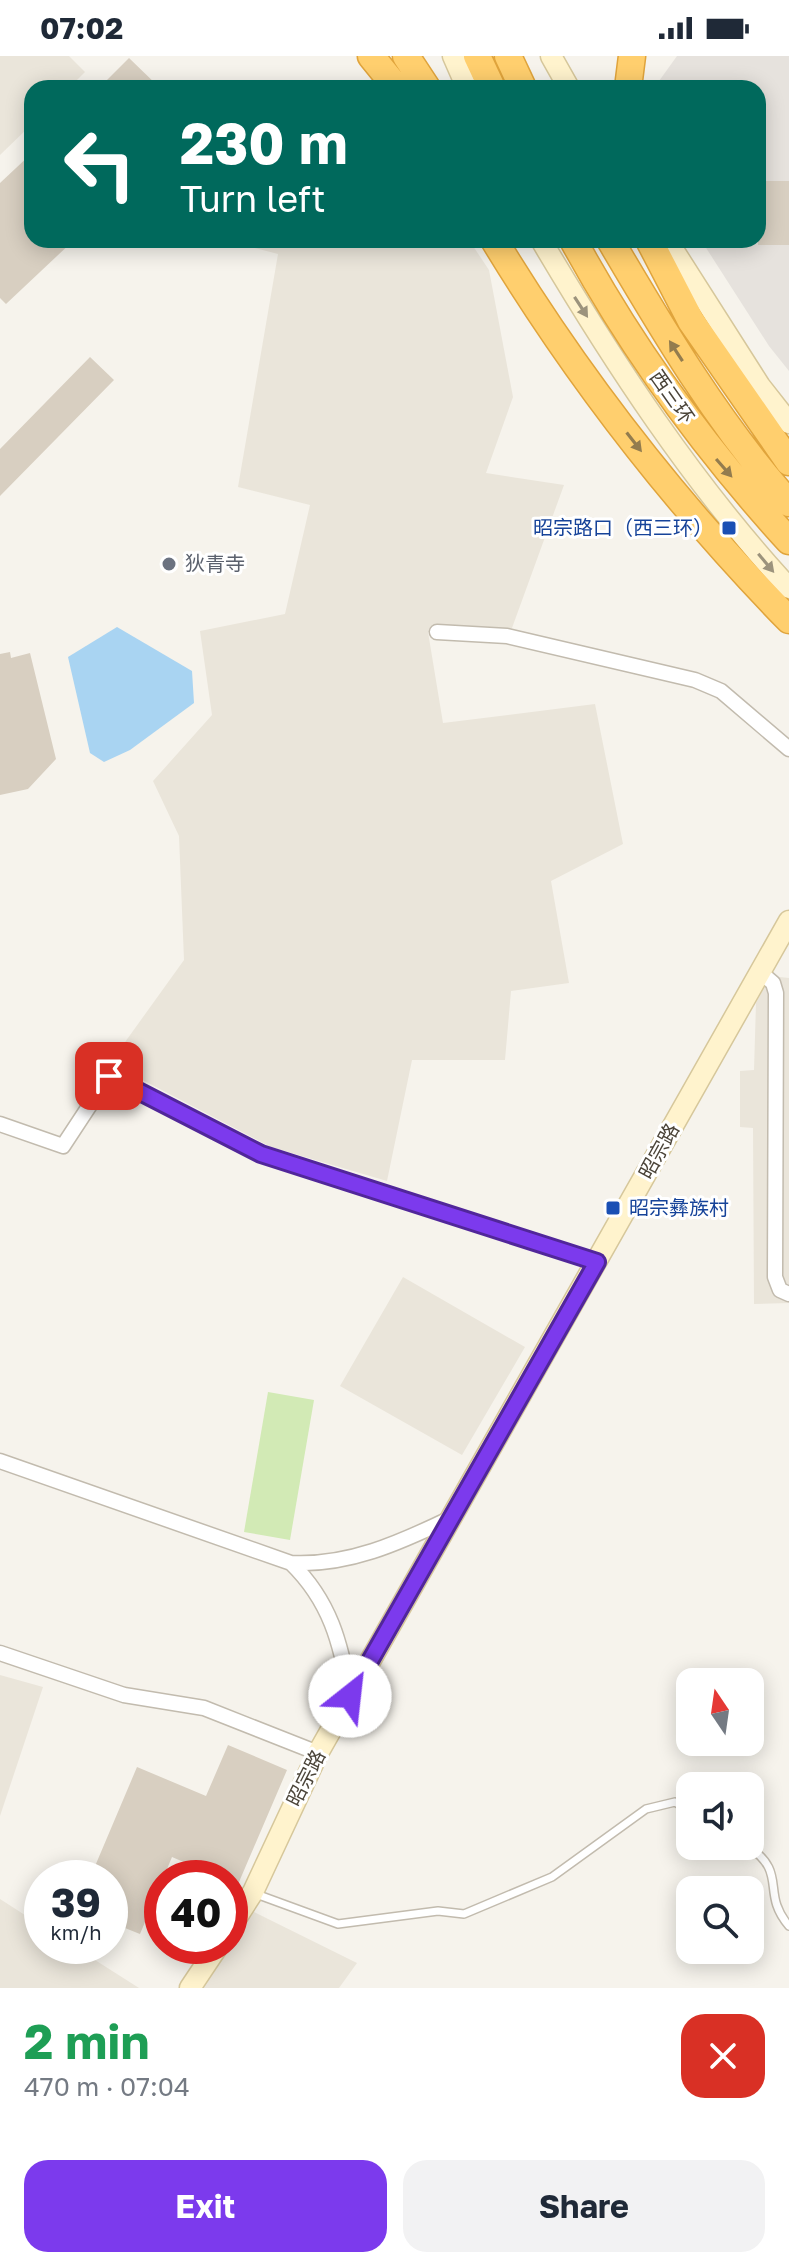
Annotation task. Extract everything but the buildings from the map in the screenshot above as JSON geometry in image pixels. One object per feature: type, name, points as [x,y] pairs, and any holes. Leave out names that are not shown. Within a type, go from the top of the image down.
[{"type":"highway","points":[[371,56],[390,80]]},
{"type":"highway","points":[[406,56],[422,80]]},
{"type":"highway","points":[[477,56],[488,80]]},
{"type":"highway","points":[[508,56],[519,80]]},
{"type":"highway","points":[[629,80],[632,56]]},
{"type":"highway","points":[[499,248],[604,403],[682,500],[789,620]]},
{"type":"highway","points":[[519,248],[604,403]]},
{"type":"highway","name":"西三环","points":[[578,248],[649,364],[709,449],[789,541]]},
{"type":"highway","name":"西三环","points":[[615,248],[673,348],[731,432],[789,503]]},
{"type":"highway","points":[[653,248],[703,339],[789,462]]},
{"type":"street","points":[[453,56],[464,80]]},
{"type":"street","points":[[551,56],[564,80]]},
{"type":"street","points":[[546,248],[656,420],[707,490],[789,588]]},
{"type":"street","points":[[672,248],[760,386],[789,423]]},
{"type":"street","points":[[437,632],[507,636],[695,680],[721,691],[789,749]]},
{"type":"street","name":"昭宗路","points":[[248,1900],[318,1753],[789,921]]},
{"type":"street","points":[[759,971],[782,993],[775,1277],[780,1290],[789,1294]]},
{"type":"street","points":[[0,1124],[63,1146],[109,1076],[261,1154],[597,1262]]},
{"type":"street","points":[[0,1461],[291,1563],[317,1565],[344,1560],[392,1545],[451,1519]]},
{"type":"street","points":[[291,1563],[311,1583],[335,1626],[350,1696]]},
{"type":"street","points":[[0,1653],[124,1695],[204,1708],[318,1753]]},
{"type":"street","points":[[190,1988],[206,1964]]},
{"type":"lane","points":[[253,1892],[338,1924],[438,1911],[464,1914],[552,1877],[646,1809],[676,1803]]},
{"type":"lane","points":[[764,1855],[776,1871],[775,1905],[789,1926]]},
{"type":"shaded area","points":[[0,56],[69,56],[85,72],[77,80],[24,80],[24,132],[0,155]]},
{"type":"shaded area","points":[[677,56],[789,56],[789,371],[769,346],[706,248],[766,248],[766,80],[660,80]]},
{"type":"shaded area","points":[[255,248],[474,248],[489,270],[513,397],[486,473],[564,485],[512,628],[428,632],[443,723],[595,704],[623,844],[551,881],[569,983],[511,991],[505,1060],[412,1060],[387,1181],[271,1147],[110,1063],[184,960],[179,836],[153,781],[212,715],[200,631],[285,614],[310,505],[238,487],[278,254]]},
{"type":"shaded area","points":[[770,976],[789,978],[789,1303],[754,1304],[753,1128],[740,1127],[740,1071],[754,1070],[756,1003]]},
{"type":"shaded area","points":[[403,1277],[525,1347],[462,1455],[340,1386]]},
{"type":"shaded area","points":[[0,1675],[43,1687],[0,1816]]},
{"type":"shaded area","points":[[0,1899],[24,1914],[24,1964],[101,1964],[139,1988],[0,1988]]},
{"type":"shaded area","points":[[248,1909],[357,1963],[339,1988],[195,1988],[210,1964],[248,1964]]},
{"type":"green space","points":[[268,1392],[314,1400],[290,1540],[244,1532]]},
{"type":"water","points":[[117,627],[192,671],[194,703],[130,750],[104,762],[90,753],[68,657]]},
{"type":"place","name":"昭宗路口（西三环）","points":[[729,528]]},
{"type":"place","name":"狄青寺","points":[[169,564]]},
{"type":"place","name":"昭宗彝族村","points":[[613,1208]]},
{"type":"route","points":[[109,1076],[261,1154],[597,1262],[350,1696]]}]
